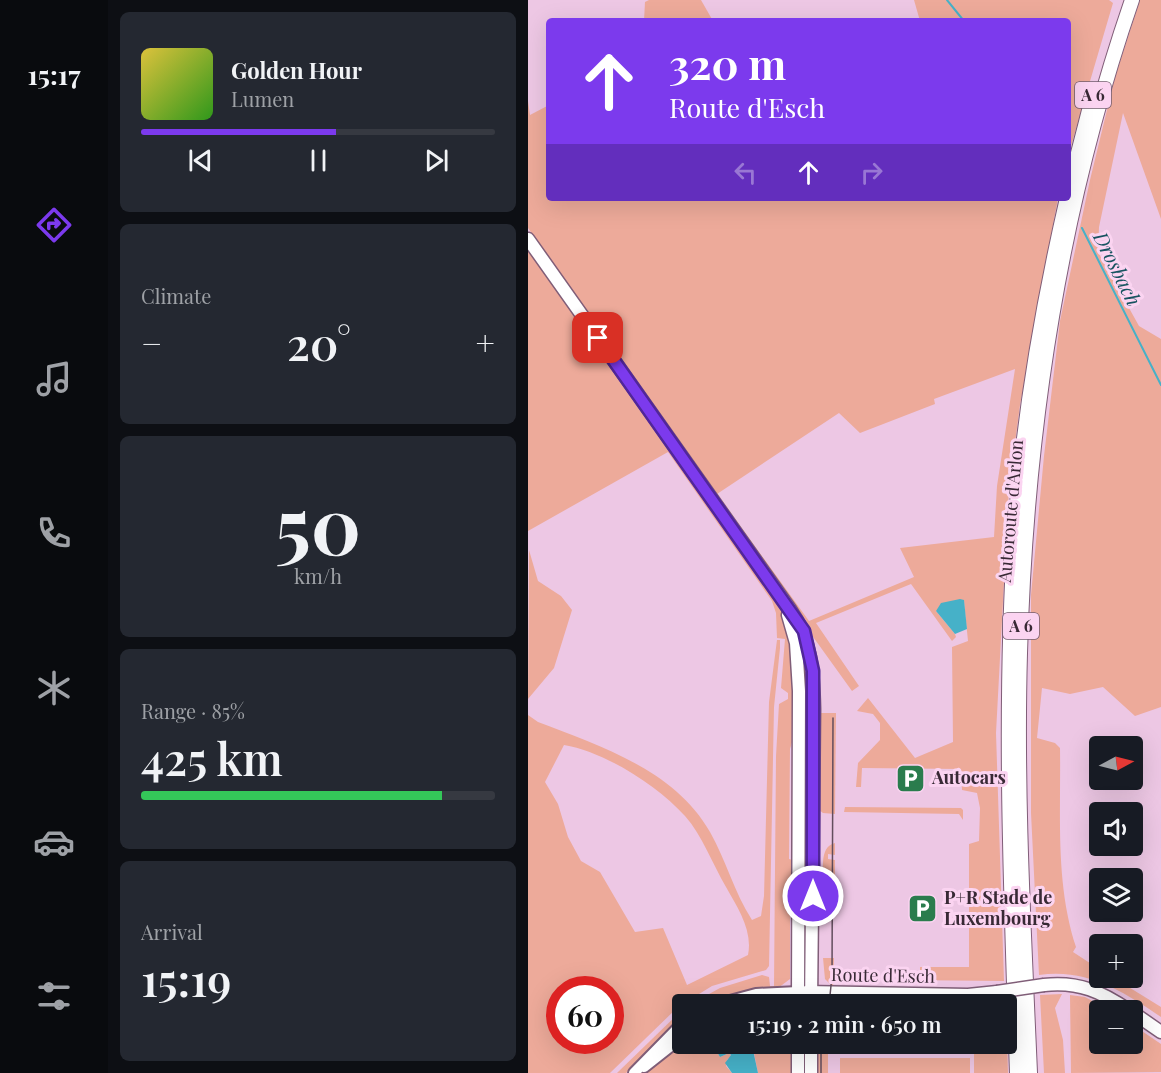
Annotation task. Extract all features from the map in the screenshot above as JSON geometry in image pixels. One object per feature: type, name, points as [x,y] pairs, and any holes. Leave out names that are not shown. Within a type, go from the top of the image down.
[{"type":"highway","name":"A 6","points":[[1071,180],[1097,80],[1122,0]]},
{"type":"highway","name":"Autoroute d'Arlon","points":[[1029,1073],[1019,763],[1020,646],[1029,491],[1044,371],[1069,234],[1106,82],[1132,0]]},
{"type":"highway","name":"Autoroute d'Arlon","points":[[1017,1073],[1007,755],[1012,573],[1020,473],[1040,333],[1066,201]]},
{"type":"main road","points":[[528,239],[804,631],[813,671],[811,994]]},
{"type":"main road","points":[[778,596],[793,628],[798,666],[798,994]]},
{"type":"main road","name":"Route d'Esch","points":[[978,994],[1044,985],[1070,984],[1092,988],[1112,1000]]},
{"type":"main road","name":"Route d'Esch","points":[[1143,1020],[1161,1032]]},
{"type":"main road","points":[[636,1073],[650,1054],[672,1033]]},
{"type":"main road","points":[[636,1073],[672,1045]]},
{"type":"main road","points":[[798,1054],[798,1073]]},
{"type":"main road","points":[[811,1054],[811,1073]]},
{"type":"shaded area","points":[[649,0],[701,0],[711,18],[644,18],[645,2]]},
{"type":"shaded area","points":[[914,0],[1109,0],[1113,3],[1071,146],[1071,18],[919,18]]},
{"type":"shaded area","points":[[1140,0],[1161,0],[1161,219],[1123,113],[1099,227],[1098,252],[1139,326],[1161,339],[1161,707],[1135,716],[1103,687],[1070,694],[1042,688],[1037,738],[1055,743],[1060,748],[1060,824],[1065,898],[1076,947],[1073,952],[1089,962],[1089,978],[1073,975],[1039,975],[1031,813],[1031,595],[1060,321],[1115,77]]},
{"type":"shaded area","points":[[528,101],[530,115],[546,107],[546,201],[1057,201],[1020,405],[1009,488],[996,733],[1004,981],[900,980],[900,975],[920,976],[920,967],[969,967],[969,844],[979,841],[980,808],[977,793],[962,790],[961,769],[862,768],[861,787],[856,787],[858,763],[880,740],[880,723],[873,714],[857,711],[868,698],[915,758],[953,742],[952,647],[968,641],[964,601],[936,611],[955,634],[956,637],[952,641],[911,584],[816,623],[859,686],[852,691],[770,577],[528,228]],"holes":[[[1015,369],[997,486],[994,537],[900,548],[914,577],[809,621],[717,494],[839,413],[860,433],[935,404],[934,399]]]},
{"type":"shaded area","points":[[528,249],[788,619],[791,632],[795,732],[790,749],[789,859],[793,860],[790,885],[790,979],[778,988],[746,994],[709,994],[720,988],[762,975],[769,977],[770,986],[774,986],[776,756],[779,704],[788,699],[788,693],[781,688],[785,639],[777,638],[776,613],[772,601],[668,452],[528,531]]},
{"type":"shaded area","points":[[529,550],[538,581],[561,596],[572,610],[554,668],[528,699]]},
{"type":"shaded area","points":[[777,640],[780,640],[774,707],[769,966],[766,970],[712,986],[699,994],[672,994],[672,1013],[610,1073],[528,1073],[528,715],[538,722],[610,751],[657,776],[695,810],[710,832],[752,920],[761,916],[764,896],[769,702]],"holes":[[[564,745],[613,762],[645,782],[685,816],[702,841],[740,911],[748,937],[748,955],[687,985],[663,928],[635,932],[600,872],[581,861],[568,837],[558,804],[545,782]]]},
{"type":"shaded area","points":[[816,713],[836,713],[835,814],[823,813],[819,810]]},
{"type":"shaded area","points":[[845,807],[961,808],[963,820],[959,814],[844,812]]},
{"type":"shaded area","points":[[835,843],[835,855],[828,854],[828,859],[835,860],[835,877],[828,878],[828,882],[834,883],[834,887],[824,887],[824,855],[830,845]]},
{"type":"shaded area","points":[[823,958],[834,958],[833,987],[825,979]]},
{"type":"shaded area","points":[[1113,988],[1130,988],[1161,1007],[1161,1017],[1143,1005],[1143,1000],[1136,1000]]},
{"type":"shaded area","points":[[1062,994],[1055,1008],[1063,1040],[1065,1073],[1044,1073],[1040,995]]},
{"type":"shaded area","points":[[1070,995],[1091,1000],[1089,1054],[1143,1054],[1143,1032],[1161,1044],[1161,1072],[1071,1073]]},
{"type":"shaded area","points":[[672,1020],[672,1031],[626,1073],[617,1073]]},
{"type":"shaded area","points":[[672,1051],[672,1054],[718,1054],[720,1057],[730,1054],[731,1056],[726,1066],[732,1073],[646,1073]]},
{"type":"shaded area","points":[[754,1054],[791,1054],[791,1073],[758,1073]]},
{"type":"shaded area","points":[[816,1054],[828,1054],[828,1073],[814,1073]]},
{"type":"shaded area","points":[[974,1054],[1007,1054],[1008,1073],[974,1073]]},
{"type":"shaded area","points":[[840,1058],[970,1058],[970,1073],[840,1073]]},
{"type":"water","points":[[964,600],[967,629],[955,634],[936,611],[941,603]]},
{"type":"water","points":[[754,1054],[758,1073],[732,1073],[725,1063],[731,1055]]},
{"type":"waterway","name":"Drosbach","points":[[947,0],[962,18]]},
{"type":"waterway","name":"Drosbach","points":[[1082,228],[1161,385]]},
{"type":"tram line","points":[[830,994],[833,718]]},
{"type":"tram line","points":[[821,1054],[821,1073]]},
{"type":"place","name":"Autocars","points":[[911,778]]},
{"type":"place","name":"P+R Stade de Luxembourg","points":[[923,908]]},
{"type":"route","points":[[598,338],[804,631],[813,671],[813,896]]}]
